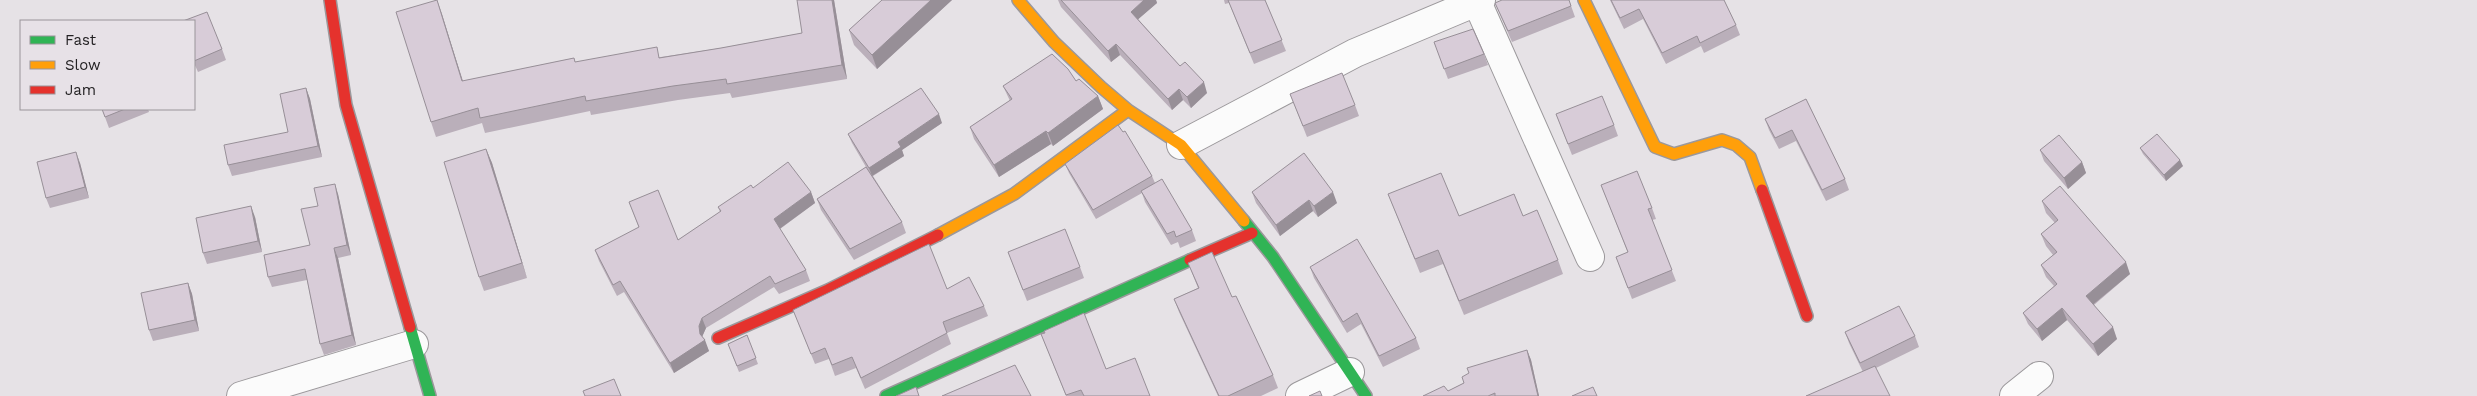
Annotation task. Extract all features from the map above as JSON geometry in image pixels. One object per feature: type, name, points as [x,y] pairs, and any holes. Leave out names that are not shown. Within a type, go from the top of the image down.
[{"type":"street","points":[[330,0],[346,105],[430,396]]},
{"type":"street","points":[[1018,0],[1054,42],[1128,110],[1181,145],[1273,257],[1366,396]]},
{"type":"street","points":[[1584,0],[1655,147],[1674,154],[1722,140],[1736,144],[1750,158],[1807,316]]},
{"type":"street","points":[[1181,145],[1355,53],[1479,1],[1590,257]]},
{"type":"street","points":[[718,338],[828,290],[960,224],[1014,194],[1128,110]]},
{"type":"street","points":[[886,396],[1252,233]]},
{"type":"street","points":[[241,396],[414,344]]},
{"type":"street","points":[[1300,396],[1350,372]]},
{"type":"street","points":[[2014,396],[2039,376]]},
{"type":"building","points":[[437,0],[462,81],[574,58],[575,62],[657,47],[659,58],[802,33],[797,0],[832,0],[842,65],[727,84],[726,79],[586,101],[585,96],[480,118],[478,108],[431,122],[396,12]]},
{"type":"building","points":[[882,0],[931,0],[872,55],[849,30]]},
{"type":"building","points":[[1061,0],[1144,0],[1131,12],[1180,66],[1185,62],[1204,82],[1187,97],[1179,89],[1168,99],[1116,44],[1108,51]]},
{"type":"building","points":[[1228,0],[1265,0],[1282,40],[1250,53]]},
{"type":"building","points":[[1502,0],[1569,0],[1571,6],[1508,31],[1495,3]]},
{"type":"building","points":[[1611,0],[1724,0],[1736,25],[1700,43],[1697,36],[1662,53],[1639,9],[1620,18]]},
{"type":"building","points":[[207,12],[222,49],[195,61],[195,20],[186,20]]},
{"type":"building","points":[[1473,29],[1484,54],[1444,69],[1434,42]]},
{"type":"building","points":[[1052,54],[1068,69],[1076,81],[1079,79],[1098,96],[1048,133],[1046,131],[994,165],[970,127],[1012,99],[1003,86]]},
{"type":"building","points":[[1342,73],[1355,105],[1303,126],[1290,94]]},
{"type":"building","points":[[306,88],[318,146],[228,165],[224,145],[288,132],[280,94]]},
{"type":"building","points":[[921,88],[939,114],[898,142],[901,147],[869,168],[848,134]]},
{"type":"building","points":[[1602,96],[1614,125],[1568,144],[1556,114]]},
{"type":"building","points":[[1806,99],[1845,179],[1822,190],[1792,130],[1775,138],[1765,119]]},
{"type":"building","points":[[102,110],[122,110],[105,117]]},
{"type":"building","points":[[1118,125],[1123,132],[1125,131],[1152,176],[1093,210],[1065,164]]},
{"type":"building","points":[[2157,134],[2180,160],[2164,175],[2140,148]]},
{"type":"building","points":[[2059,135],[2082,162],[2064,178],[2040,150]]},
{"type":"building","points":[[486,149],[522,263],[479,277],[444,162]]},
{"type":"building","points":[[76,152],[85,187],[46,198],[37,162]]},
{"type":"building","points":[[1304,153],[1333,192],[1314,206],[1309,200],[1276,225],[1252,192]]},
{"type":"building","points":[[788,162],[811,192],[774,219],[806,270],[775,284],[770,276],[702,318],[699,326],[700,334],[705,340],[670,363],[620,281],[613,285],[595,250],[639,227],[629,202],[658,190],[678,240],[721,211],[718,207],[751,185],[753,188]]},
{"type":"building","points":[[866,167],[902,222],[850,249],[817,199]]},
{"type":"building","points":[[1637,171],[1652,208],[1648,209],[1672,270],[1628,288],[1616,257],[1628,252],[1601,185]]},
{"type":"building","points":[[1441,173],[1459,216],[1514,194],[1523,216],[1537,210],[1558,260],[1459,301],[1438,250],[1415,259],[1388,194]]},
{"type":"building","points":[[1162,179],[1192,230],[1176,237],[1174,231],[1167,234],[1141,191]]},
{"type":"building","points":[[335,184],[347,245],[334,248],[352,335],[320,344],[305,269],[268,277],[264,255],[310,245],[301,209],[318,206],[314,188]]},
{"type":"building","points":[[2060,186],[2126,262],[2086,296],[2113,327],[2093,344],[2062,308],[2037,329],[2023,313],[2057,284],[2041,265],[2057,252],[2041,234],[2058,220],[2042,201]]},
{"type":"building","points":[[251,206],[258,241],[203,253],[196,218]]},
{"type":"building","points":[[1065,229],[1080,267],[1023,290],[1008,252]]},
{"type":"building","points":[[1357,239],[1416,338],[1379,356],[1357,313],[1343,322],[1310,267]]},
{"type":"building","points":[[929,244],[947,289],[969,277],[984,306],[943,322],[947,333],[861,378],[852,357],[832,365],[825,348],[811,354],[793,310]]},
{"type":"building","points":[[1212,252],[1232,297],[1236,296],[1273,375],[1228,396],[1219,396],[1174,299],[1199,288],[1188,263]]},
{"type":"building","points":[[188,283],[195,320],[149,330],[141,293]]},
{"type":"building","points":[[1899,306],[1915,336],[1860,363],[1845,332]]},
{"type":"building","points":[[1084,313],[1106,369],[1135,358],[1150,396],[1084,396],[1081,390],[1066,395],[1041,334]]},
{"type":"building","points":[[747,335],[756,358],[737,366],[728,344]]},
{"type":"building","points":[[1527,350],[1538,396],[1495,396],[1495,393],[1488,396],[1423,396],[1444,386],[1448,391],[1464,383],[1462,377],[1469,373],[1467,368]]},
{"type":"building","points":[[1015,365],[1031,396],[942,396]]},
{"type":"building","points":[[1875,366],[1890,396],[1806,396]]},
{"type":"building","points":[[614,379],[621,396],[585,396],[583,391]]},
{"type":"building","points":[[916,387],[919,396],[896,396]]},
{"type":"building","points":[[1593,387],[1597,396],[1572,396]]},
{"type":"building","points":[[1320,391],[1322,396],[1309,396]]},
{"type":"traffic: fast","points":[[1244,221],[1273,257],[1366,396]]},
{"type":"traffic: fast","points":[[886,396],[1190,260]]},
{"type":"traffic: fast","points":[[410,327],[430,396]]},
{"type":"traffic: slow","points":[[1018,0],[1054,42],[1101,87],[1128,110],[1181,145],[1244,221]]},
{"type":"traffic: slow","points":[[1584,0],[1655,147],[1674,154],[1722,140],[1736,145],[1750,157],[1762,190]]},
{"type":"traffic: slow","points":[[938,235],[1014,194],[1128,110]]},
{"type":"traffic: jam","points":[[330,0],[346,105],[410,327]]},
{"type":"traffic: jam","points":[[1762,190],[1807,316]]},
{"type":"traffic: jam","points":[[1190,260],[1252,233]]},
{"type":"traffic: jam","points":[[718,338],[828,290],[938,235]]}]
